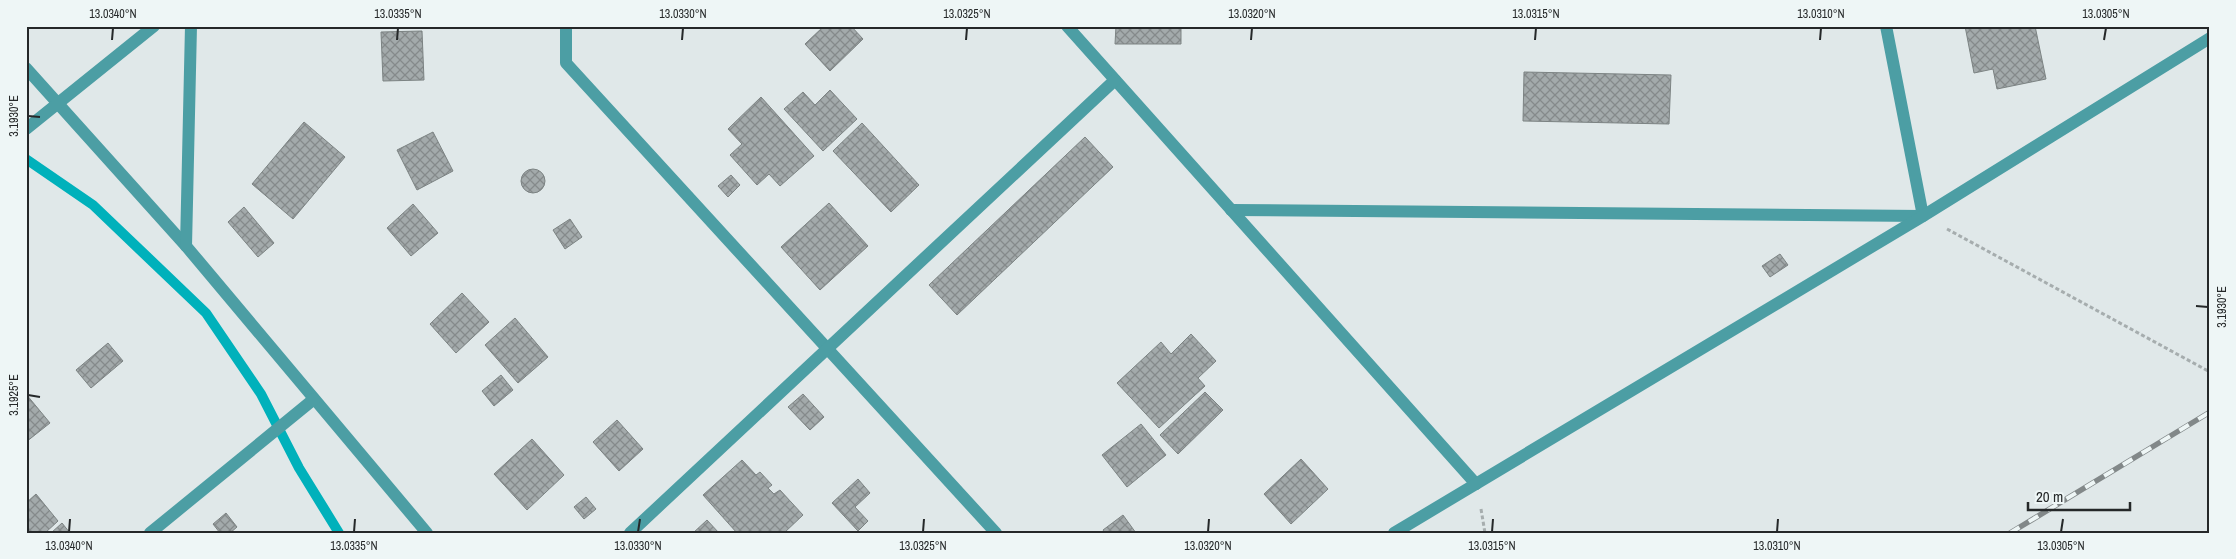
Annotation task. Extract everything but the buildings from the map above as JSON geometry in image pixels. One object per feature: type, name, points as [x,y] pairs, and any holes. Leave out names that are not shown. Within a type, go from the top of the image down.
[{"type":"street","points":[[26,129],[154,26]]},
{"type":"street","points":[[186,246],[191,26]]},
{"type":"street","points":[[566,26],[566,62],[996,533]]},
{"type":"street","points":[[1067,26],[1476,484]]},
{"type":"street","points":[[1886,26],[1923,216]]},
{"type":"street","points":[[1394,533],[1923,216],[2210,38]]},
{"type":"street","points":[[26,68],[186,246],[427,533]]},
{"type":"street","points":[[630,533],[1115,80]]},
{"type":"street","points":[[1231,210],[1923,216]]},
{"type":"street","points":[[150,533],[314,399]]},
{"type":"path","points":[[1923,216],[2210,372]]},
{"type":"waterway","points":[[26,159],[93,205],[206,313],[261,394],[299,468],[339,533]]},
{"type":"railway","points":[[2010,533],[2210,412]]}]
